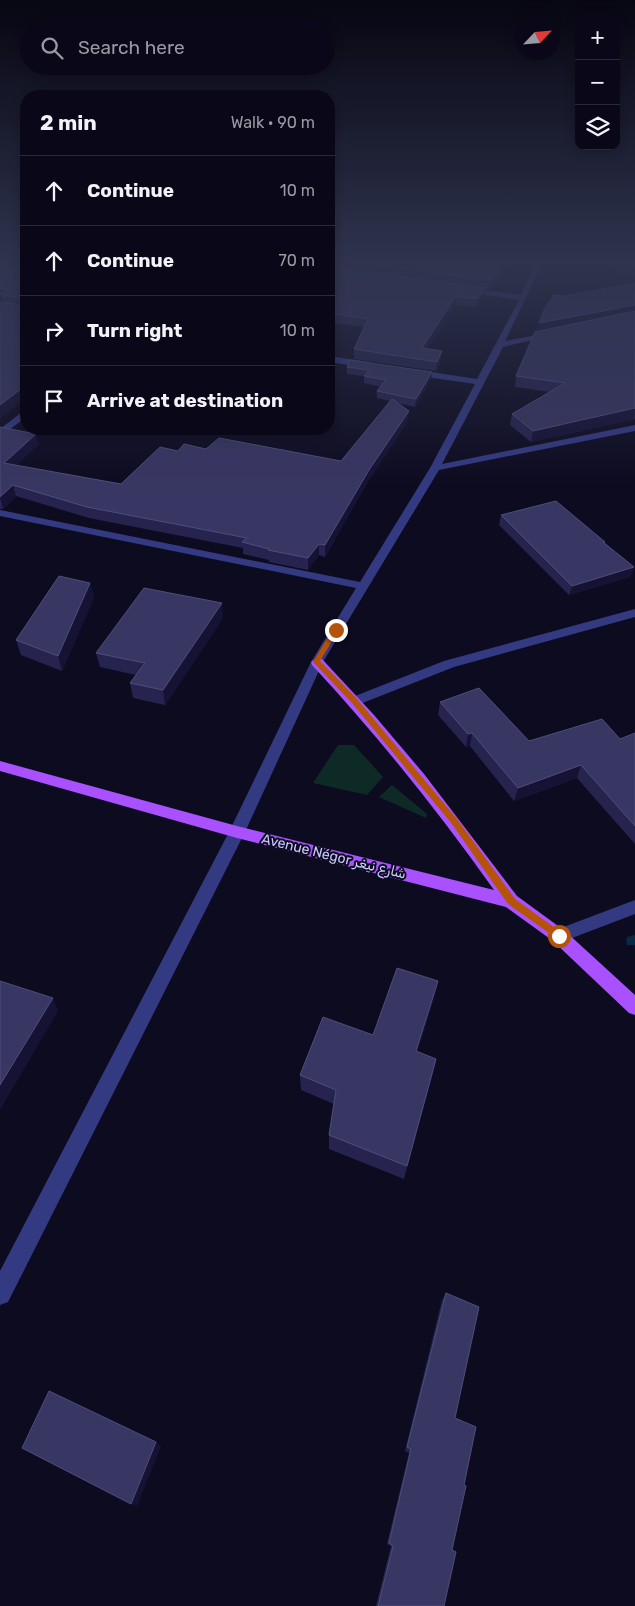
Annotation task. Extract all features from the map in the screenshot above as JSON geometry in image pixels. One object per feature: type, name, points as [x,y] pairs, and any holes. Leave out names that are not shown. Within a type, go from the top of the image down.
[{"type":"main road","points":[[317,662],[355,701],[454,821],[511,901]]},
{"type":"main road","name":"Avenue Négor شارع نيغر","points":[[0,766],[237,832],[511,901],[559,936],[635,1007]]},
{"type":"street","points":[[0,1293],[237,832],[317,662],[434,468],[503,335]]},
{"type":"street","points":[[498,344],[546,335]]},
{"type":"street","points":[[335,360],[376,366]]},
{"type":"street","points":[[404,371],[478,382]]},
{"type":"street","points":[[0,434],[20,417]]},
{"type":"street","points":[[434,468],[635,428]]},
{"type":"street","points":[[0,513],[364,586]]},
{"type":"street","points":[[355,701],[449,664],[635,613]]},
{"type":"street","points":[[559,936],[635,907]]},
{"type":"green space","points":[[338,745],[354,745],[383,777],[367,795],[313,783]]},
{"type":"green space","points":[[392,785],[427,814],[426,818],[379,797]]},
{"type":"building","points":[[0,335],[20,335],[20,390],[0,405]]},
{"type":"building","points":[[361,335],[431,335],[422,348],[442,351],[437,362],[354,349]]},
{"type":"building","points":[[534,335],[635,335],[635,408],[533,431],[512,414],[565,383],[516,376]]},
{"type":"building","points":[[350,360],[432,372],[416,399],[377,391],[386,380],[364,376],[369,370],[347,367]]},
{"type":"building","points":[[392,399],[409,411],[369,470],[325,545],[319,544],[308,558],[268,550],[242,542],[247,538],[87,507],[13,485],[0,497],[0,427],[20,431],[20,435],[35,435],[4,463],[121,484],[160,447],[178,451],[184,444],[206,449],[219,438],[341,461]]},
{"type":"building","points":[[556,501],[634,567],[572,586],[501,515]]},
{"type":"building","points":[[59,576],[90,583],[58,656],[16,640]]},
{"type":"building","points":[[144,588],[222,603],[163,690],[130,683],[145,663],[96,653]]},
{"type":"building","points":[[479,688],[529,741],[602,719],[620,739],[635,733],[635,826],[581,765],[518,788],[472,733],[468,734],[440,702]]},
{"type":"building","points":[[397,968],[438,981],[416,1051],[436,1059],[407,1166],[329,1135],[336,1090],[300,1075],[323,1017],[373,1035]]},
{"type":"building","points":[[0,981],[53,998],[0,1085]]},
{"type":"building","points":[[446,1293],[479,1307],[455,1418],[476,1427],[452,1550],[456,1552],[444,1606],[378,1606],[393,1546],[389,1543],[411,1449],[407,1447]]},
{"type":"building","points":[[49,1391],[156,1442],[131,1504],[22,1448]]},
{"type":"route","points":[[336,630],[317,662],[355,701],[454,821],[511,901],[559,936]]}]
